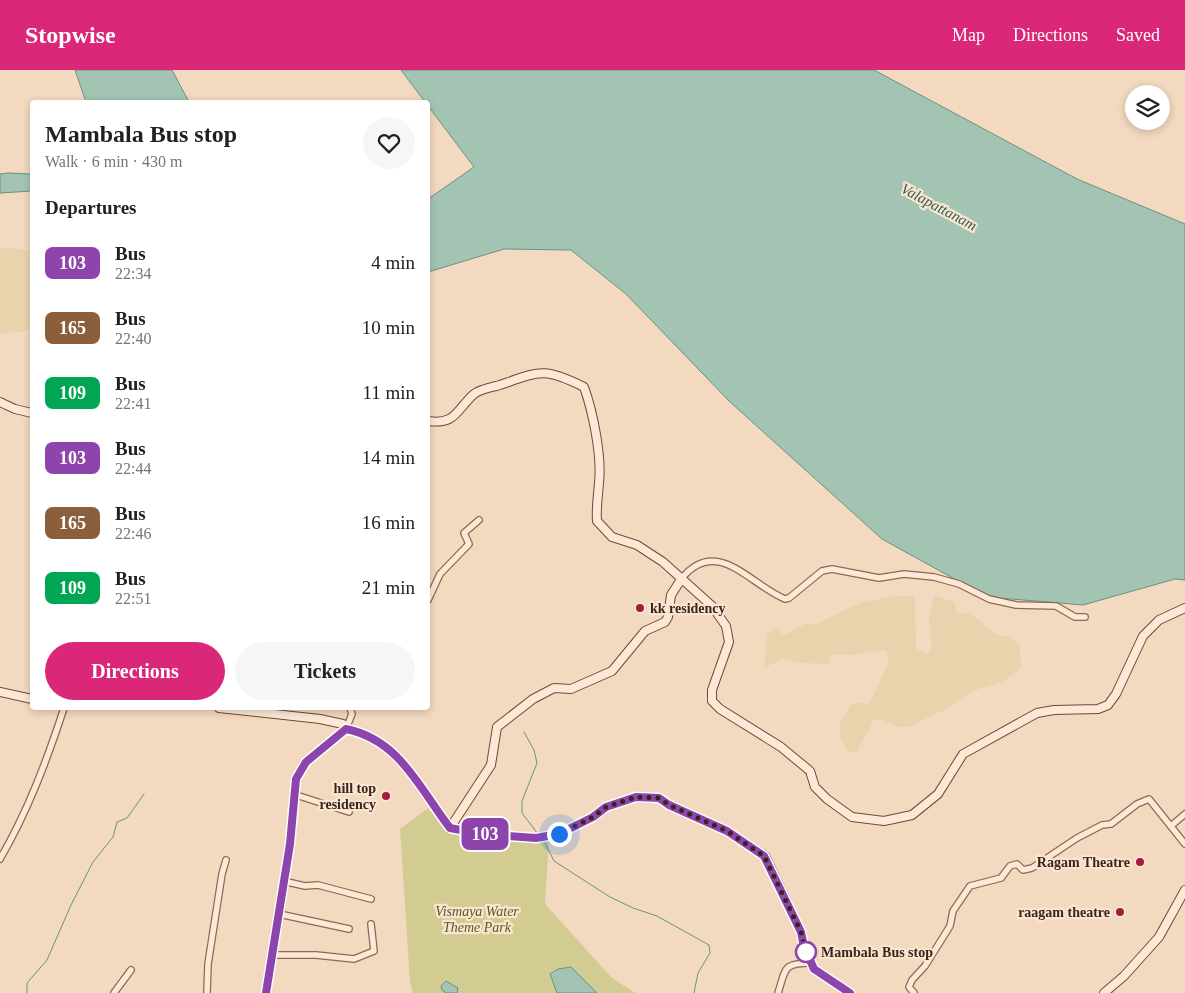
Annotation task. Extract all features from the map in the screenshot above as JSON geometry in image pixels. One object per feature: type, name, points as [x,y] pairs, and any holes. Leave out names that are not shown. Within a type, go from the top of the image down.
[{"type":"street","points":[[430,421],[439,423],[453,418],[476,393],[535,372],[561,376],[584,387],[592,408],[600,481],[596,504],[597,521],[612,537],[637,544],[682,578],[712,606],[726,626],[730,642],[712,690],[712,700],[720,709],[781,747],[810,771],[815,787],[852,818],[884,821],[912,815],[938,794],[963,754],[1037,713],[1054,710],[1098,709],[1108,705],[1116,694],[1143,636],[1160,620],[1185,608]]},
{"type":"street","points":[[0,402],[15,410],[30,413]]},
{"type":"street","points":[[430,596],[440,574],[469,544],[464,533],[479,520]]},
{"type":"street","points":[[450,828],[491,765],[497,727],[533,699],[554,688],[571,689],[612,671],[646,631],[665,622],[668,617],[671,595],[691,566],[700,562],[716,560],[785,599],[789,598],[822,571],[832,569],[878,578],[904,574],[926,576],[959,584],[995,600],[1016,605],[1056,606],[1075,617],[1085,617]]},
{"type":"street","points":[[0,692],[30,699]]},
{"type":"street","points":[[0,859],[26,810],[48,757],[63,710]]},
{"type":"street","points":[[241,710],[320,719],[343,724],[346,729],[372,737],[407,765],[450,828],[482,834],[536,838],[559,834],[593,817],[606,807],[636,797],[659,798],[669,805],[727,831],[764,856],[801,932],[814,969],[850,993]]},
{"type":"street","points":[[266,993],[290,844],[293,794],[296,779],[306,762],[346,729],[352,714],[351,710]]},
{"type":"street","points":[[293,794],[349,812]]},
{"type":"street","points":[[914,993],[909,987],[912,980],[925,966],[950,926],[953,912],[970,886],[1001,878],[1010,866],[1017,864],[1023,870],[1032,868],[1077,838],[1102,825],[1111,824],[1137,804],[1149,799],[1185,844]]},
{"type":"street","points":[[1171,826],[1185,814]]},
{"type":"street","points":[[207,993],[208,964],[222,874],[226,860]]},
{"type":"street","points":[[283,881],[305,886],[318,885],[371,899]]},
{"type":"street","points":[[1104,993],[1124,976],[1159,937],[1185,890]]},
{"type":"street","points":[[279,914],[349,929]]},
{"type":"street","points":[[273,955],[316,955],[354,960],[374,951],[371,924]]},
{"type":"street","points":[[778,993],[786,967],[790,964],[811,963]]},
{"type":"street","points":[[114,993],[131,970]]},
{"type":"shaded area","points":[[0,247],[30,251],[30,330],[0,334]]},
{"type":"shaded area","points":[[934,595],[955,602],[957,615],[969,612],[997,635],[1009,637],[1020,645],[1021,668],[1002,682],[972,691],[944,710],[908,727],[898,727],[881,719],[874,720],[856,753],[848,751],[840,737],[839,725],[852,703],[868,703],[873,697],[889,661],[885,650],[852,655],[832,654],[829,664],[800,663],[782,659],[764,668],[767,635],[776,628],[784,635],[805,624],[816,624],[862,602],[896,596],[912,596],[915,599],[916,649],[928,655],[932,645],[929,620]]},
{"type":"green space","name":"Vismaya Water Theme Park","points":[[428,808],[446,832],[459,833],[474,848],[484,848],[498,838],[524,842],[549,842],[545,904],[611,977],[635,993],[413,993],[410,982],[400,829]]},
{"type":"water","points":[[75,70],[172,70],[188,100],[85,100]]},
{"type":"water","name":"Valapattanam","points":[[401,70],[874,70],[1077,179],[1185,224],[1185,580],[1175,579],[1083,605],[987,597],[882,539],[729,401],[626,294],[571,250],[504,249],[430,271],[430,198],[474,167],[430,109],[430,100],[424,100]]},
{"type":"water","points":[[0,174],[30,174],[30,191],[0,193]]},
{"type":"water","points":[[571,967],[597,993],[557,993],[550,974],[558,969]]},
{"type":"water","points":[[446,981],[458,988],[457,993],[446,993],[442,990],[441,986]]},
{"type":"waterway","points":[[524,732],[534,750],[537,763],[522,801],[522,813],[538,834]]},
{"type":"waterway","points":[[27,993],[27,983],[47,960],[71,905],[93,862],[113,837],[117,822],[127,818],[144,794]]},
{"type":"waterway","points":[[545,843],[554,861],[610,897],[633,908],[657,916],[709,945],[710,953],[698,973],[694,993]]},
{"type":"bus line","name":"103","points":[[266,993],[290,844],[293,794],[296,779],[306,762],[346,729],[372,737],[407,765],[450,828],[482,834],[536,838],[559,834],[593,817],[606,807],[636,797],[647,796],[659,798],[669,805],[727,831],[752,846],[764,856],[801,932],[804,947],[814,969],[850,993]]},
{"type":"place","name":"kk residency","points":[[640,608]]},
{"type":"place","name":"hill top residency","points":[[386,796]]},
{"type":"place","name":"Ragam Theatre","points":[[1140,862]]},
{"type":"place","name":"raagam theatre","points":[[1120,912]]},
{"type":"place","name":"Mambala Bus stop","points":[[806,952]]},
{"type":"route","points":[[559,834],[593,817],[606,807],[636,797],[659,798],[669,805],[727,831],[752,846],[764,856],[801,932],[806,952]]}]
